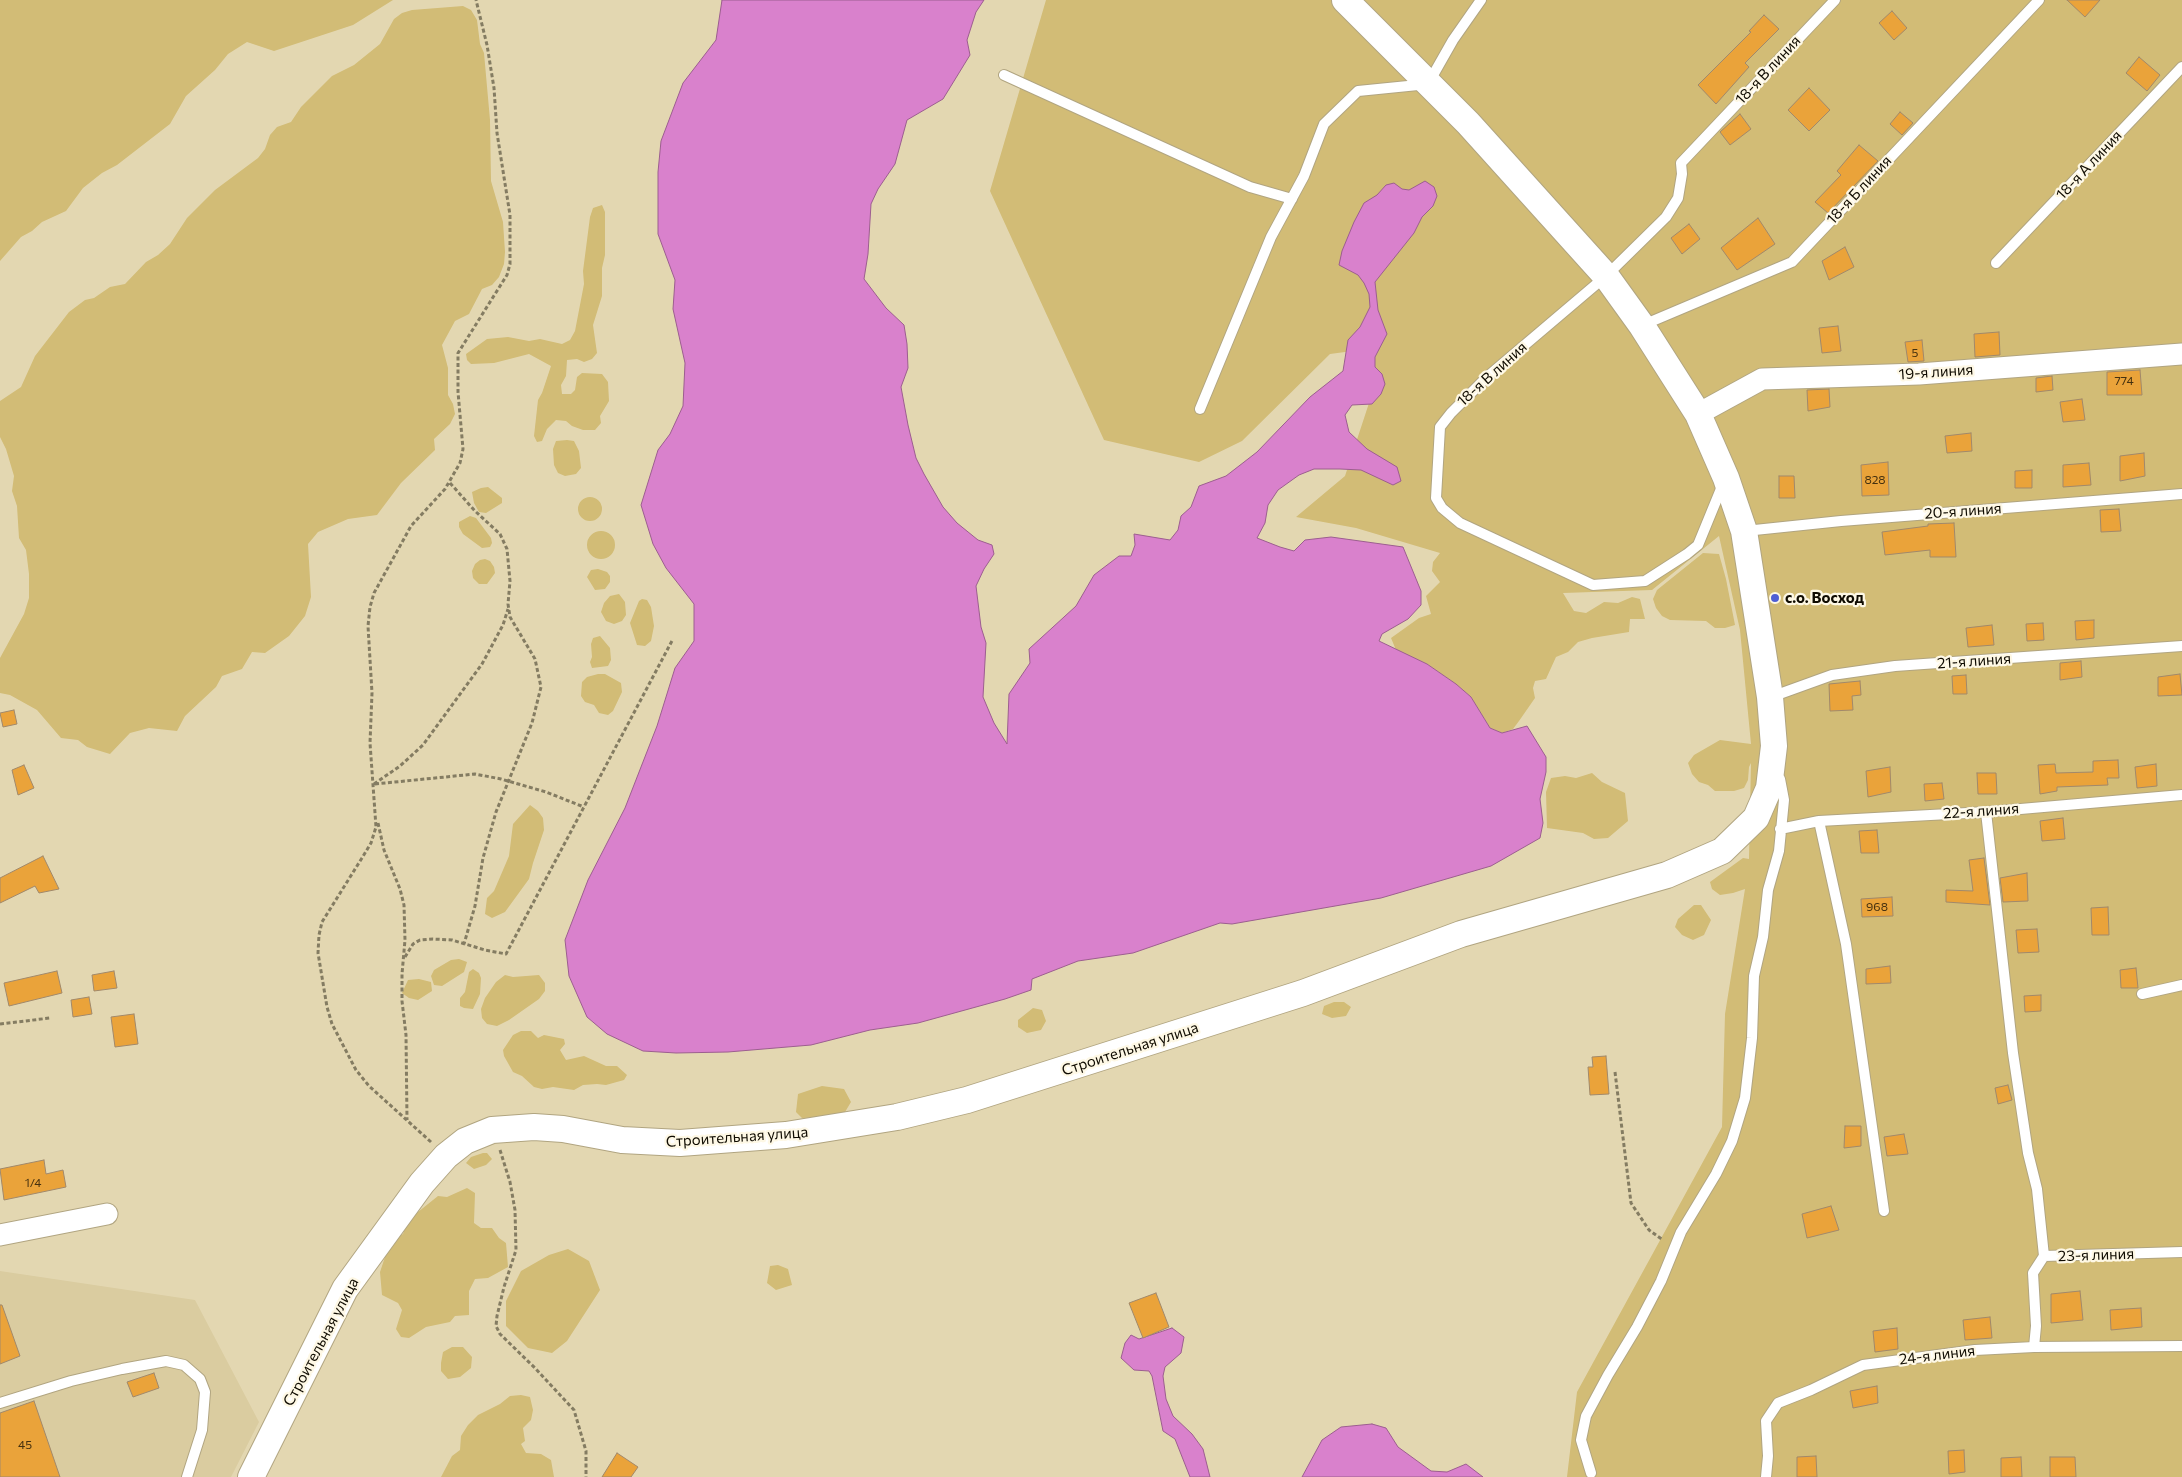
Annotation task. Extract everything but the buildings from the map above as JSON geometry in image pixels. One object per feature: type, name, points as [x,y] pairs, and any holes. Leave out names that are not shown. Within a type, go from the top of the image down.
[{"type":"street","name":"Строительная улица","points":[[251,1477],[345,1289],[422,1182],[446,1156],[465,1141],[492,1130],[534,1127],[563,1129],[622,1140],[680,1143],[786,1135],[897,1117],[1008,1088],[1303,993],[1461,934],[1668,875],[1722,851],[1756,818],[1769,788],[1774,746],[1770,698],[1744,531],[1726,478],[1698,414],[1642,326],[1606,276],[1468,123],[1345,0]]},
{"type":"street","name":"19-я линия","points":[[1698,414],[1762,379],[1919,374],[2182,354]]},
{"type":"street","points":[[0,1235],[107,1214]]},
{"type":"lane","points":[[1200,409],[1271,237],[1304,176],[1324,124],[1358,91],[1428,84],[1453,40],[1481,0]]},
{"type":"lane","name":"18-я В линия","points":[[1726,478],[1698,545],[1687,554],[1645,581],[1593,585],[1460,523],[1442,508],[1436,498],[1440,427],[1451,413],[1487,377],[1606,276],[1666,217],[1678,198],[1682,174],[1681,163],[1835,0]]},
{"type":"lane","name":"18-я Б линия","points":[[1642,326],[1792,262],[2039,0]]},
{"type":"lane","name":"18-я А линия","points":[[1996,263],[2182,67]]},
{"type":"lane","points":[[1004,75],[1250,187],[1292,199]]},
{"type":"lane","name":"20-я линия","points":[[1744,531],[1841,521],[2182,494]]},
{"type":"lane","name":"21-я линия","points":[[1770,698],[1832,676],[1895,666],[2182,646]]},
{"type":"lane","points":[[1593,1476],[1581,1440],[1586,1416],[1661,1281],[1681,1232],[1716,1174],[1732,1141],[1745,1098],[1752,1038],[1754,976],[1763,937],[1768,890],[1778,851],[1784,800],[1774,746]]},
{"type":"lane","name":"22-я линия","points":[[1780,829],[1819,821],[1986,812],[2182,795]]},
{"type":"lane","points":[[1986,812],[2013,1053],[2028,1153],[2037,1189],[2044,1256]]},
{"type":"lane","points":[[1819,821],[1846,944],[1884,1211]]},
{"type":"lane","points":[[2142,994],[2182,985]]},
{"type":"lane","name":"23-я линия","points":[[2034,1347],[2036,1326],[2033,1273],[2044,1256],[2182,1252]]},
{"type":"lane","name":"24-я линия","points":[[1766,1477],[1768,1456],[1766,1422],[1778,1403],[1811,1390],[1863,1365],[1975,1350],[2034,1347],[2182,1346]]},
{"type":"lane","points":[[0,1402],[71,1381],[122,1369],[166,1361],[184,1365],[200,1379],[205,1392],[202,1430],[187,1477]]},
{"type":"path","points":[[446,1156],[369,1086],[356,1070],[332,1024],[327,1007],[318,953],[322,922],[371,842],[376,827],[370,743],[372,693],[368,626],[370,607],[374,593],[411,526],[445,489],[460,464],[463,449],[458,392],[458,353],[507,275],[511,257],[510,215],[500,155],[494,88],[487,45],[476,0]]},
{"type":"path","points":[[449,482],[475,511],[500,534],[507,549],[510,581],[510,617],[535,659],[540,686],[532,722],[496,812],[483,858],[475,906],[464,944]]},
{"type":"path","points":[[374,784],[400,766],[423,745],[482,664],[503,625],[509,608]]},
{"type":"path","points":[[404,957],[413,944],[420,940],[452,940],[506,954],[673,639]]},
{"type":"path","points":[[374,784],[475,774],[546,792],[584,807]]},
{"type":"path","points":[[376,816],[384,850],[400,889],[404,905],[402,1001],[406,1035],[407,1120]]},
{"type":"path","points":[[0,1024],[50,1018]]},
{"type":"path","points":[[1615,1072],[1631,1203],[1649,1230],[1674,1249]]},
{"type":"path","points":[[492,1130],[510,1182],[515,1210],[516,1250],[496,1316],[496,1326],[500,1334],[574,1410],[586,1451],[586,1477]]},
{"type":"shaded area","points":[[0,0],[393,0],[353,25],[274,51],[247,42],[228,54],[215,70],[186,96],[170,124],[117,165],[102,173],[83,188],[66,211],[42,222],[32,231],[21,237],[0,261]]},
{"type":"shaded area","points":[[722,0],[984,0],[976,12],[967,40],[970,55],[943,99],[907,120],[895,164],[878,189],[871,204],[868,254],[864,279],[886,308],[904,325],[908,368],[901,387],[916,458],[943,507],[957,523],[978,540],[992,545],[994,554],[976,586],[981,627],[986,643],[983,697],[994,723],[1007,744],[1009,694],[1030,663],[1029,649],[1076,606],[1094,575],[1119,556],[1131,556],[1135,545],[1134,534],[1170,540],[1178,530],[1181,516],[1191,507],[1199,486],[1226,476],[1257,452],[1310,397],[1343,371],[1348,340],[1360,327],[1370,307],[1369,294],[1364,283],[1358,275],[1339,265],[1342,251],[1364,203],[1377,195],[1386,185],[1394,183],[1402,189],[1409,190],[1425,181],[1434,187],[1437,196],[1433,206],[1422,217],[1414,233],[1375,282],[1378,310],[1387,334],[1375,357],[1375,367],[1382,374],[1385,384],[1381,394],[1372,404],[1352,405],[1345,415],[1349,432],[1367,449],[1397,467],[1401,481],[1393,485],[1361,470],[1314,469],[1299,475],[1278,490],[1268,505],[1265,523],[1257,538],[1294,551],[1305,540],[1331,537],[1403,547],[1421,591],[1421,605],[1408,619],[1382,634],[1379,641],[1427,664],[1456,684],[1471,697],[1490,728],[1502,733],[1527,726],[1546,757],[1546,772],[1540,799],[1543,823],[1540,838],[1491,866],[1381,898],[1232,924],[1220,923],[1133,953],[1078,961],[1032,979],[1031,990],[1005,999],[918,1023],[870,1030],[811,1045],[728,1052],[676,1053],[643,1051],[607,1034],[587,1017],[569,976],[565,940],[588,880],[625,808],[657,726],[675,668],[694,641],[694,604],[666,568],[653,544],[641,505],[658,450],[670,434],[683,406],[685,363],[673,309],[675,280],[658,234],[658,172],[661,141],[683,83],[716,40]]},
{"type":"shaded area","points":[[1046,0],[2182,0],[2182,1477],[1567,1477],[1577,1392],[1722,1127],[1725,1014],[1745,889],[1720,895],[1712,889],[1710,882],[1743,858],[1749,859],[1751,763],[1748,780],[1744,788],[1734,791],[1715,791],[1708,785],[1699,782],[1692,774],[1688,763],[1694,755],[1720,740],[1751,744],[1740,630],[1719,536],[1652,590],[1563,593],[1574,611],[1586,613],[1604,602],[1618,603],[1632,597],[1640,599],[1645,619],[1630,619],[1629,632],[1578,642],[1568,652],[1556,657],[1546,679],[1535,681],[1533,688],[1535,698],[1519,721],[1513,729],[1502,733],[1490,728],[1471,697],[1456,684],[1427,664],[1396,650],[1391,638],[1419,618],[1431,614],[1426,596],[1440,582],[1432,571],[1433,562],[1440,553],[1356,528],[1296,517],[1345,476],[1370,400],[1375,348],[1330,354],[1242,441],[1199,462],[1104,440],[990,191]]},
{"type":"shaded area","points":[[463,6],[471,10],[477,20],[480,44],[484,53],[490,120],[491,181],[503,222],[505,252],[504,264],[499,277],[492,285],[482,289],[469,314],[455,321],[442,345],[448,368],[448,395],[453,404],[455,414],[450,424],[434,439],[435,450],[401,483],[377,515],[348,519],[318,532],[308,544],[311,597],[305,616],[289,636],[265,653],[252,652],[242,669],[222,676],[216,687],[185,716],[177,731],[149,728],[130,733],[110,754],[87,747],[78,740],[61,738],[37,710],[10,695],[0,693],[0,658],[24,614],[29,598],[29,574],[26,550],[19,538],[17,506],[12,491],[14,476],[6,449],[0,437],[0,401],[21,387],[35,356],[69,312],[85,300],[94,298],[110,287],[125,284],[146,262],[158,255],[170,244],[187,218],[215,190],[258,158],[265,149],[270,135],[277,127],[291,122],[301,107],[332,76],[354,65],[380,44],[394,19],[402,13],[412,10]]},
{"type":"shaded area","points":[[602,205],[605,212],[605,255],[602,268],[602,296],[593,325],[597,353],[592,359],[584,362],[577,359],[567,360],[566,376],[561,385],[562,394],[571,394],[575,390],[577,377],[582,373],[602,374],[608,382],[609,401],[600,416],[601,423],[595,430],[583,430],[572,426],[566,421],[556,420],[547,429],[542,441],[537,442],[534,436],[538,400],[551,366],[529,354],[494,363],[471,364],[467,360],[466,354],[487,339],[508,337],[529,341],[540,339],[562,344],[570,340],[575,331],[584,284],[583,271],[590,217],[593,208]]},
{"type":"shaded area","points":[[556,441],[574,441],[579,451],[581,468],[576,474],[565,476],[558,473],[554,465],[553,449]]},
{"type":"shaded area","points":[[488,487],[502,498],[502,503],[486,513],[479,512],[474,503],[472,492]]},
{"type":"shaded area","points":[[590,497],[599,500],[602,509],[599,518],[590,521],[581,518],[578,509],[581,500]]},
{"type":"shaded area","points":[[470,516],[476,518],[491,538],[492,543],[490,547],[482,548],[463,534],[459,527],[459,522]]},
{"type":"shaded area","points":[[601,531],[611,535],[615,545],[611,555],[601,559],[591,555],[587,545],[591,535]]},
{"type":"shaded area","points":[[1703,553],[1719,554],[1735,625],[1715,628],[1706,621],[1670,620],[1662,616],[1656,608],[1653,599],[1657,590]]},
{"type":"shaded area","points":[[485,559],[490,561],[495,573],[487,584],[479,584],[473,578],[472,571],[475,564]]},
{"type":"shaded area","points":[[598,569],[607,572],[610,576],[610,582],[605,589],[595,590],[587,577],[591,570]]},
{"type":"shaded area","points":[[619,594],[625,602],[626,615],[622,621],[614,624],[606,621],[601,612],[604,603],[610,596]]},
{"type":"shaded area","points":[[642,599],[647,600],[651,607],[654,626],[651,641],[645,646],[637,645],[630,623],[639,601]]},
{"type":"shaded area","points":[[600,636],[610,648],[611,660],[608,666],[592,668],[590,662],[592,657],[591,644],[593,638]]},
{"type":"shaded area","points":[[605,674],[621,683],[622,692],[613,711],[608,715],[599,713],[594,705],[585,702],[581,696],[582,682],[587,677]]},
{"type":"shaded area","points":[[1592,773],[1602,782],[1625,793],[1628,821],[1608,838],[1594,839],[1583,833],[1547,828],[1546,792],[1551,778],[1565,776],[1576,778]]},
{"type":"shaded area","points":[[530,805],[543,818],[544,830],[529,879],[505,912],[492,918],[485,914],[487,898],[494,891],[509,856],[513,824]]},
{"type":"shaded area","points":[[1694,905],[1701,905],[1711,920],[1704,935],[1693,940],[1682,935],[1675,927],[1678,919]]},
{"type":"shaded area","points":[[459,959],[467,962],[464,972],[442,986],[434,985],[431,976],[434,970],[451,960]]},
{"type":"shaded area","points":[[473,969],[479,973],[481,978],[480,994],[473,1009],[464,1008],[460,1006],[460,998],[465,992],[469,972]]},
{"type":"shaded area","points":[[505,975],[513,977],[539,975],[545,983],[545,991],[539,999],[509,1020],[497,1026],[487,1024],[482,1018],[481,1009],[485,998],[496,982]]},
{"type":"shaded area","points":[[419,979],[431,982],[432,991],[418,1000],[409,998],[402,993],[408,980]]},
{"type":"shaded area","points":[[1334,1002],[1344,1002],[1351,1007],[1346,1016],[1332,1018],[1322,1014],[1324,1006]]},
{"type":"shaded area","points":[[1033,1008],[1042,1010],[1046,1021],[1041,1030],[1027,1033],[1018,1027],[1018,1020]]},
{"type":"shaded area","points":[[521,1031],[531,1031],[538,1038],[544,1035],[564,1039],[565,1044],[560,1050],[566,1060],[584,1056],[606,1066],[617,1066],[627,1075],[624,1080],[606,1085],[583,1085],[574,1090],[534,1087],[522,1076],[513,1072],[504,1056],[503,1050],[513,1035]]},
{"type":"shaded area","points":[[822,1086],[844,1089],[851,1102],[845,1112],[833,1117],[802,1118],[796,1112],[798,1094]]},
{"type":"shaded area","points":[[487,1153],[492,1159],[486,1165],[474,1169],[466,1163],[471,1157]]},
{"type":"shaded area","points":[[467,1188],[475,1193],[474,1223],[481,1228],[492,1228],[499,1238],[506,1243],[508,1267],[488,1278],[475,1279],[469,1291],[469,1315],[455,1316],[450,1322],[426,1327],[409,1338],[401,1337],[396,1329],[402,1310],[398,1303],[382,1295],[380,1272],[390,1242],[403,1234],[408,1220],[438,1196],[447,1197]]},
{"type":"shaded area","points":[[568,1249],[589,1261],[600,1290],[567,1341],[552,1353],[528,1348],[506,1326],[506,1301],[521,1271],[549,1255]]},
{"type":"shaded area","points":[[778,1265],[788,1269],[792,1285],[776,1290],[767,1283],[770,1266]]},
{"type":"shaded area","points":[[0,1271],[195,1300],[259,1422],[231,1477],[0,1477]]},
{"type":"shaded area","points":[[1172,1328],[1184,1337],[1181,1353],[1165,1367],[1163,1376],[1166,1399],[1173,1416],[1192,1434],[1203,1449],[1210,1477],[1190,1477],[1175,1439],[1163,1431],[1152,1376],[1149,1371],[1134,1370],[1121,1358],[1125,1343],[1131,1335],[1139,1339]]},
{"type":"shaded area","points":[[452,1347],[463,1347],[472,1357],[471,1368],[460,1377],[448,1379],[441,1371],[441,1363],[443,1352]]},
{"type":"shaded area","points":[[521,1395],[530,1397],[533,1410],[531,1420],[523,1428],[525,1441],[521,1444],[526,1453],[541,1454],[551,1460],[554,1477],[441,1477],[452,1456],[460,1450],[461,1436],[468,1425],[478,1415],[500,1404],[510,1396]]},
{"type":"shaded area","points":[[1372,1424],[1386,1428],[1398,1447],[1431,1471],[1447,1472],[1466,1464],[1483,1477],[1302,1477],[1322,1440],[1341,1427]]},
{"type":"place","name":"с.о. Восход","points":[[1775,598]]}]
